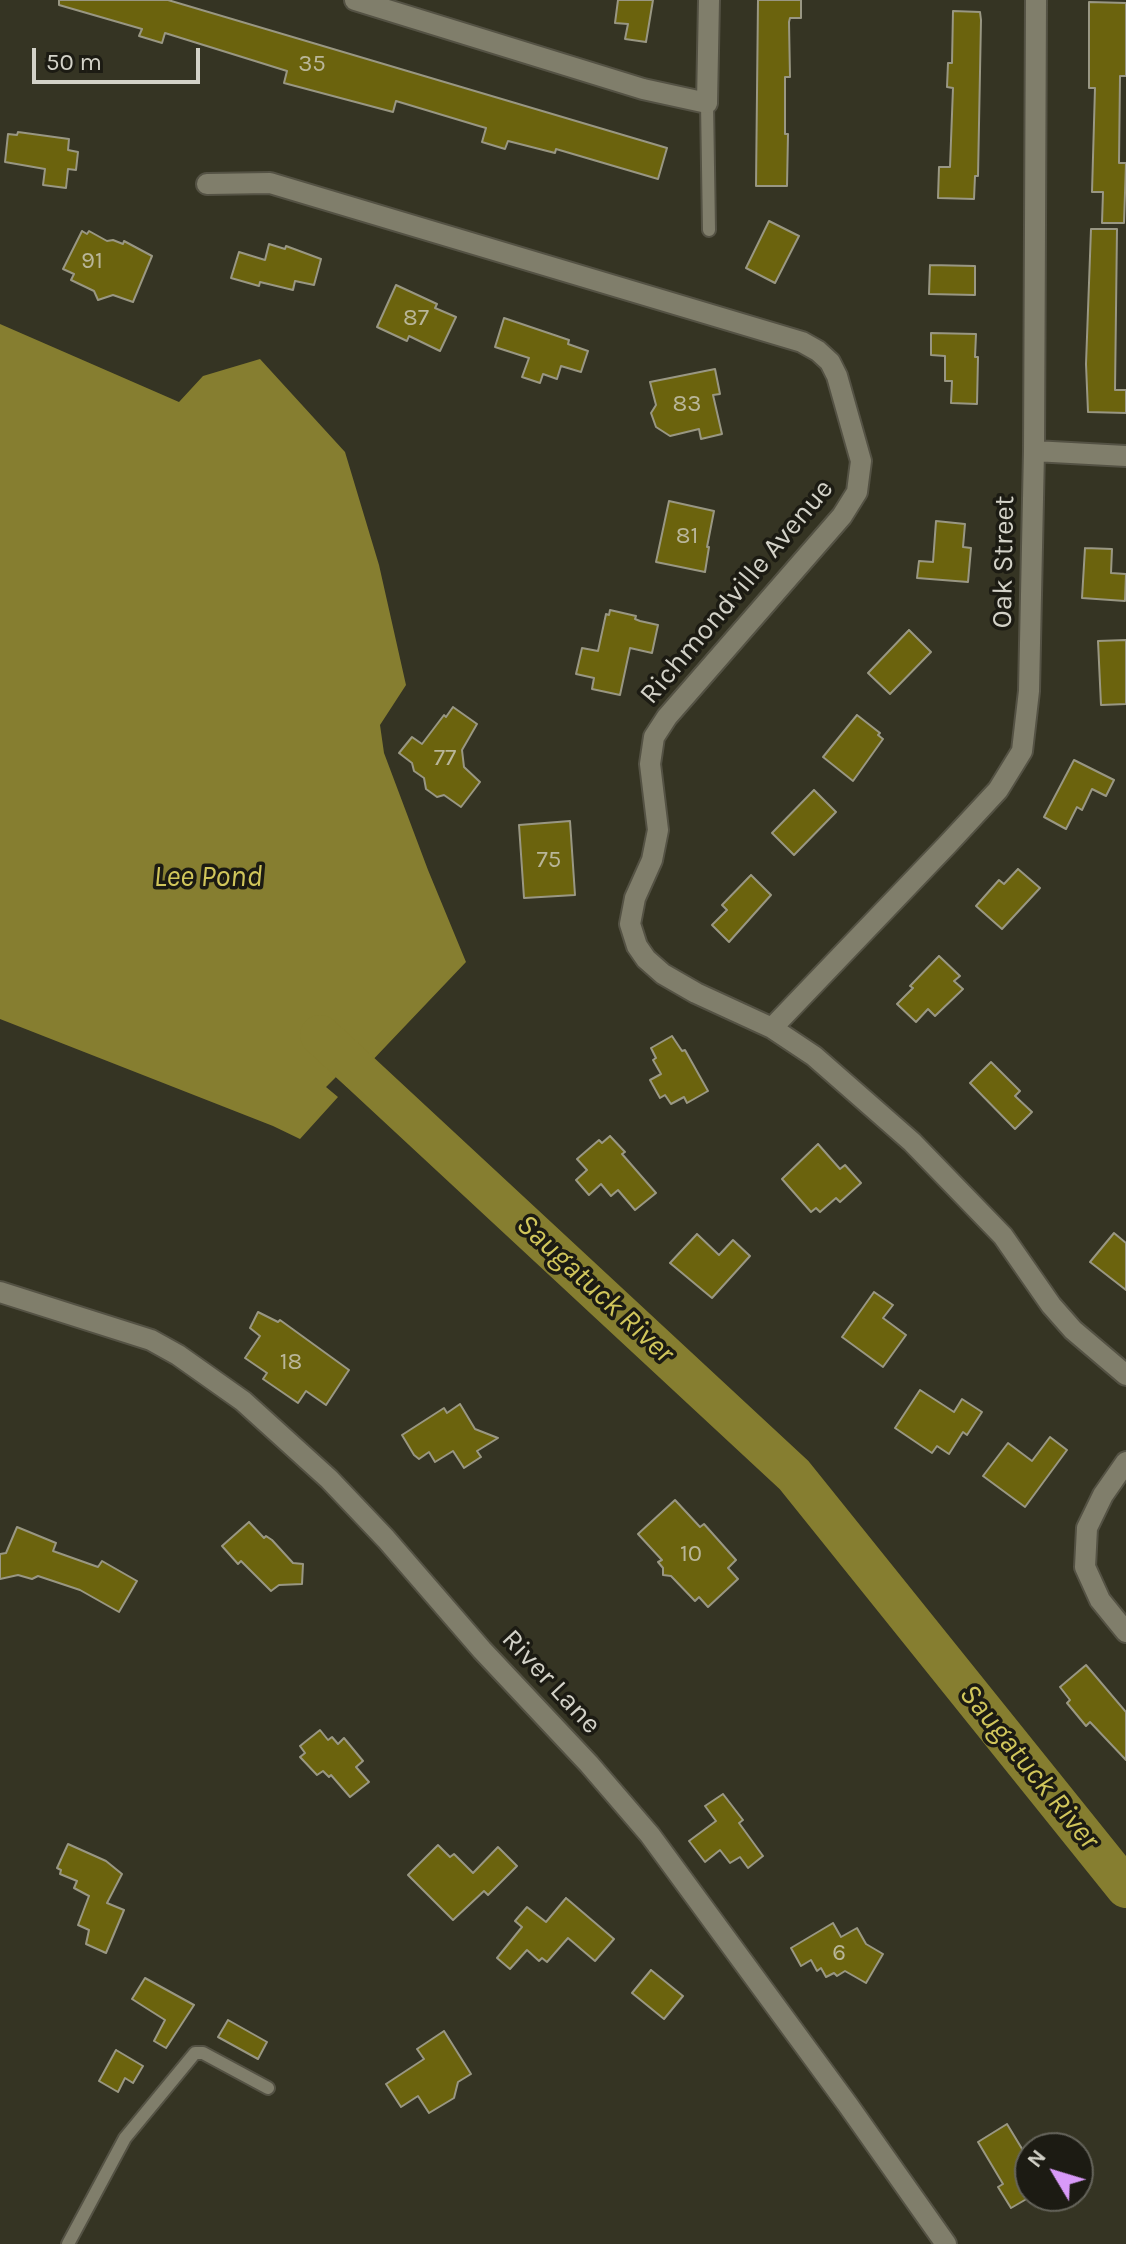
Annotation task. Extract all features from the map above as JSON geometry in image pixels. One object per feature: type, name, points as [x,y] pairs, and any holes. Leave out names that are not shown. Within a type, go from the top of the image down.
[{"type":"street","points":[[355,0],[643,89],[707,103],[709,0]]},
{"type":"street","name":"Oak Street","points":[[772,1028],[998,790],[1022,751],[1029,691],[1034,451],[1036,0]]},
{"type":"street","name":"Richmondville Avenue","points":[[207,184],[270,183],[802,342],[830,362],[837,376],[861,461],[857,492],[842,516],[667,717],[654,737],[650,764],[658,830],[652,860],[635,898],[630,924],[637,946],[663,974],[772,1028],[825,1064],[912,1142],[1003,1236],[1051,1305],[1073,1330],[1126,1375]]},
{"type":"street","points":[[1034,451],[1126,456]]},
{"type":"street","name":"River Lane","points":[[0,1292],[151,1340],[178,1355],[243,1401],[329,1479],[650,1835],[946,2244]]},
{"type":"street","points":[[1126,1462],[1103,1495],[1087,1528],[1085,1567],[1100,1600],[1126,1632]]},
{"type":"lane","points":[[707,103],[709,230]]},
{"type":"lane","points":[[68,2244],[125,2138],[195,2053],[203,2053],[268,2088]]},
{"type":"water","name":"Lee Pond","points":[[0,324],[179,402],[203,376],[260,359],[345,452],[379,565],[406,685],[380,725],[384,753],[466,962],[347,1087],[336,1077],[326,1087],[338,1097],[300,1139],[0,1019]]},
{"type":"building","points":[[59,0],[168,0],[667,148],[658,179],[556,149],[555,153],[508,141],[505,149],[482,142],[486,128],[396,101],[393,112],[284,83],[287,71],[165,33],[162,43],[139,36],[142,29],[59,5]]},
{"type":"building","points":[[618,0],[653,0],[646,42],[625,39],[628,24],[615,23]]},
{"type":"building","points":[[758,0],[801,0],[801,18],[790,18],[789,22],[790,77],[785,77],[787,186],[756,186]]},
{"type":"building","points":[[1089,2],[1126,3],[1126,76],[1120,76],[1119,163],[1126,163],[1124,223],[1102,223],[1103,192],[1092,192],[1095,88],[1089,88]]},
{"type":"building","points":[[953,11],[980,12],[981,20],[978,176],[975,176],[974,199],[938,198],[939,167],[950,167],[953,88],[947,87],[948,63],[952,63]]},
{"type":"building","points":[[18,132],[69,139],[68,150],[78,152],[76,170],[68,169],[66,188],[43,185],[45,169],[5,162],[8,134],[17,135]]},
{"type":"building","points":[[769,221],[799,236],[775,283],[746,268]]},
{"type":"building","points":[[1091,229],[1117,229],[1115,390],[1126,390],[1126,413],[1088,412],[1086,364]]},
{"type":"building","points":[[82,231],[87,234],[89,231],[107,241],[123,244],[124,241],[152,256],[133,302],[113,295],[98,300],[94,291],[71,280],[74,274],[63,269]]},
{"type":"building","points":[[269,244],[285,249],[286,246],[321,259],[314,285],[295,281],[293,290],[260,282],[259,286],[231,278],[239,252],[265,260]]},
{"type":"building","points":[[930,265],[975,266],[975,295],[929,294]]},
{"type":"building","points":[[396,285],[437,304],[435,308],[456,317],[440,351],[409,336],[407,341],[377,327]]},
{"type":"building","points":[[504,318],[569,340],[568,344],[588,351],[581,372],[561,366],[557,379],[543,374],[540,383],[522,377],[529,358],[495,347]]},
{"type":"building","points":[[931,333],[976,334],[977,404],[951,403],[952,381],[945,381],[945,356],[931,355]]},
{"type":"building","points":[[715,369],[720,394],[713,395],[722,434],[701,439],[699,429],[670,436],[656,427],[651,413],[656,405],[650,382]]},
{"type":"building","points":[[669,501],[714,511],[705,572],[656,562]]},
{"type":"building","points":[[936,521],[965,524],[963,547],[971,548],[968,582],[917,578],[919,561],[933,562]]},
{"type":"building","points":[[1085,548],[1112,549],[1111,573],[1126,574],[1125,601],[1082,598]]},
{"type":"building","points":[[610,610],[658,625],[652,653],[630,648],[620,695],[592,689],[594,678],[576,674],[582,648],[598,651],[606,614],[609,615]]},
{"type":"building","points":[[909,630],[931,652],[890,694],[868,673]]},
{"type":"building","points":[[1126,640],[1126,704],[1101,705],[1098,641]]},
{"type":"building","points":[[453,707],[477,724],[462,750],[464,767],[480,782],[461,807],[444,795],[437,797],[426,789],[424,778],[399,753],[412,737],[422,744]]},
{"type":"building","points":[[857,715],[883,739],[853,781],[823,757]]},
{"type":"building","points":[[1074,760],[1114,780],[1106,796],[1092,789],[1082,810],[1077,807],[1066,829],[1044,817]]},
{"type":"building","points":[[814,790],[836,812],[794,855],[772,833]]},
{"type":"building","points":[[570,821],[575,895],[524,898],[519,825]]},
{"type":"building","points":[[1018,869],[1040,888],[1002,929],[976,906],[999,880],[1004,884]]},
{"type":"building","points":[[751,875],[771,895],[729,942],[712,925],[727,910],[722,905]]},
{"type":"building","points":[[939,956],[960,976],[954,981],[963,989],[935,1016],[928,1009],[916,1022],[897,1004]]},
{"type":"building","points":[[672,1036],[682,1051],[685,1050],[708,1091],[687,1103],[684,1097],[671,1104],[665,1095],[660,1098],[650,1080],[661,1074],[653,1060],[656,1058],[651,1048]]},
{"type":"building","points":[[991,1062],[1020,1091],[1015,1096],[1032,1112],[1015,1129],[970,1083]]},
{"type":"building","points":[[610,1136],[656,1193],[635,1210],[618,1190],[611,1196],[601,1184],[589,1195],[576,1180],[587,1170],[577,1159],[599,1140],[602,1143]]},
{"type":"building","points":[[818,1144],[840,1169],[845,1165],[861,1183],[840,1202],[836,1198],[820,1212],[816,1208],[811,1212],[782,1179]]},
{"type":"building","points":[[1114,1233],[1126,1243],[1126,1290],[1090,1262]]},
{"type":"building","points":[[697,1234],[719,1255],[733,1240],[750,1256],[712,1298],[670,1263]]},
{"type":"building","points":[[874,1292],[893,1305],[883,1318],[906,1335],[883,1367],[842,1337]]},
{"type":"building","points":[[258,1312],[278,1322],[280,1320],[349,1370],[326,1405],[306,1391],[298,1403],[263,1379],[267,1373],[245,1358],[260,1336],[250,1328]]},
{"type":"building","points":[[920,1390],[954,1412],[962,1399],[982,1412],[967,1435],[963,1432],[949,1454],[937,1446],[932,1453],[895,1428]]},
{"type":"building","points":[[460,1404],[475,1429],[498,1438],[477,1451],[481,1457],[464,1468],[453,1451],[435,1462],[429,1452],[419,1459],[414,1455],[402,1435],[444,1408],[447,1413]]},
{"type":"building","points":[[1050,1437],[1067,1450],[1025,1507],[983,1476],[1008,1443],[1032,1461]]},
{"type":"building","points":[[675,1500],[700,1527],[704,1524],[736,1560],[728,1568],[738,1579],[708,1607],[699,1597],[695,1601],[671,1576],[663,1575],[663,1568],[658,1562],[662,1560],[638,1534]]},
{"type":"building","points":[[249,1522],[264,1538],[266,1536],[272,1540],[293,1563],[303,1564],[302,1584],[279,1585],[271,1591],[241,1561],[238,1564],[222,1546]]},
{"type":"building","points":[[17,1527],[56,1543],[53,1551],[98,1567],[102,1561],[137,1581],[119,1612],[80,1590],[38,1576],[32,1579],[18,1575],[0,1579],[0,1554],[6,1553]]},
{"type":"building","points":[[1086,1665],[1126,1712],[1126,1760],[1090,1722],[1086,1726],[1067,1703],[1070,1700],[1060,1687]]},
{"type":"building","points":[[320,1730],[328,1740],[332,1737],[338,1744],[344,1738],[363,1761],[356,1767],[369,1782],[350,1797],[331,1775],[329,1777],[323,1771],[317,1775],[300,1757],[305,1753],[300,1746]]},
{"type":"building","points":[[723,1794],[743,1820],[739,1823],[763,1856],[748,1868],[740,1857],[730,1863],[720,1850],[705,1862],[689,1841],[716,1821],[705,1806]]},
{"type":"building","points":[[68,1844],[106,1861],[122,1874],[107,1903],[124,1910],[106,1953],[86,1944],[89,1930],[78,1925],[89,1896],[74,1888],[77,1881],[60,1874],[61,1870],[57,1868]]},
{"type":"building","points":[[438,1845],[450,1857],[454,1854],[473,1873],[498,1847],[517,1866],[488,1895],[484,1891],[453,1920],[408,1875]]},
{"type":"building","points":[[566,1898],[614,1939],[595,1961],[568,1938],[547,1962],[542,1958],[539,1961],[527,1950],[510,1969],[497,1958],[522,1927],[515,1921],[527,1907],[546,1922]]},
{"type":"building","points":[[833,1923],[841,1937],[857,1928],[866,1944],[883,1954],[866,1983],[845,1971],[826,1977],[821,1968],[817,1971],[811,1960],[801,1966],[791,1948]]},
{"type":"building","points":[[651,1970],[683,1996],[664,2019],[632,1993]]},
{"type":"building","points":[[145,1978],[194,2005],[166,2048],[154,2041],[165,2020],[132,1999]]},
{"type":"building","points":[[228,2020],[267,2042],[258,2059],[218,2037]]},
{"type":"building","points":[[444,2031],[471,2074],[458,2082],[454,2098],[429,2113],[418,2096],[401,2107],[386,2084],[424,2059],[417,2049]]},
{"type":"building","points":[[116,2050],[143,2066],[133,2083],[125,2078],[118,2092],[99,2081]]},
{"type":"building","points":[[1007,2124],[1014,2136],[1014,2206],[1011,2208],[998,2187],[1003,2184],[978,2142]]},
{"type":"waterway","name":"Saugatuck River","points":[[320,1035],[794,1475],[1126,1888]]}]
